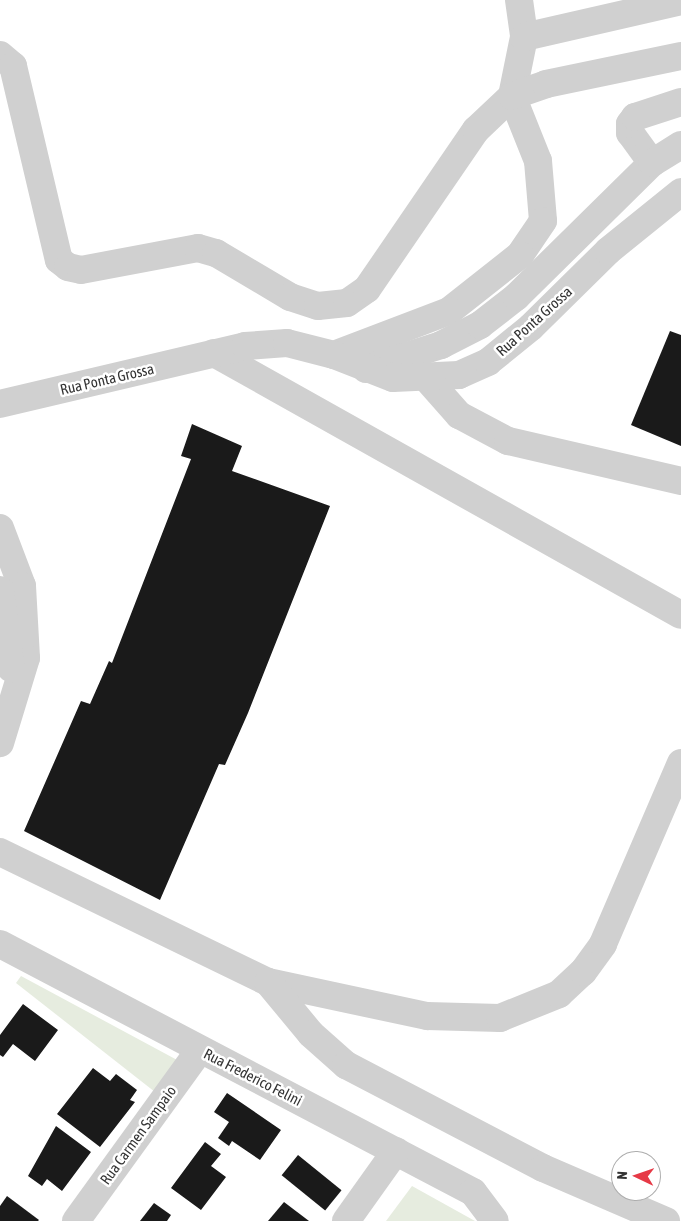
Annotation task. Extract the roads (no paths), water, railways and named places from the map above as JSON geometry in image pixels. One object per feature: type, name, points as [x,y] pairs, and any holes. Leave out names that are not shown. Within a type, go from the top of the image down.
[{"type":"street","points":[[334,354],[449,311],[520,255],[543,221],[538,161],[512,96],[524,37],[519,0]]},
{"type":"street","points":[[524,37],[681,1]]},
{"type":"street","points":[[0,55],[13,66],[59,260],[68,267],[81,270],[198,248],[216,253],[290,297],[318,306],[347,303],[367,289],[476,130],[512,96],[546,84],[681,56]]},
{"type":"street","points":[[652,163],[630,133],[630,124],[635,117],[681,102]]},
{"type":"street","points":[[366,369],[441,345],[480,325],[516,297],[652,163],[681,145]]},
{"type":"street","name":"Rua Ponta Grossa","points":[[0,404],[214,353],[287,343],[334,354],[366,369],[393,378],[428,380],[459,375],[488,362],[531,327],[656,208],[681,192]]},
{"type":"street","points":[[214,353],[681,614]]},
{"type":"street","points":[[428,380],[459,415],[508,441],[681,481]]},
{"type":"street","points":[[0,743],[26,658],[22,586],[3,543]]},
{"type":"street","points":[[0,590],[16,686]]},
{"type":"street","points":[[0,852],[268,982],[463,1020],[500,1018],[559,994],[584,972],[603,944],[681,762]]},
{"type":"street","name":"Rua Frederico Felini","points":[[2,950],[396,1150],[473,1192],[495,1221]]},
{"type":"street","points":[[268,982],[311,1034],[346,1065],[543,1168],[666,1221]]},
{"type":"street","name":"Rua Carmen Sampaio","points":[[76,1221],[200,1050]]},
{"type":"street","points":[[346,1221],[396,1150]]}]
